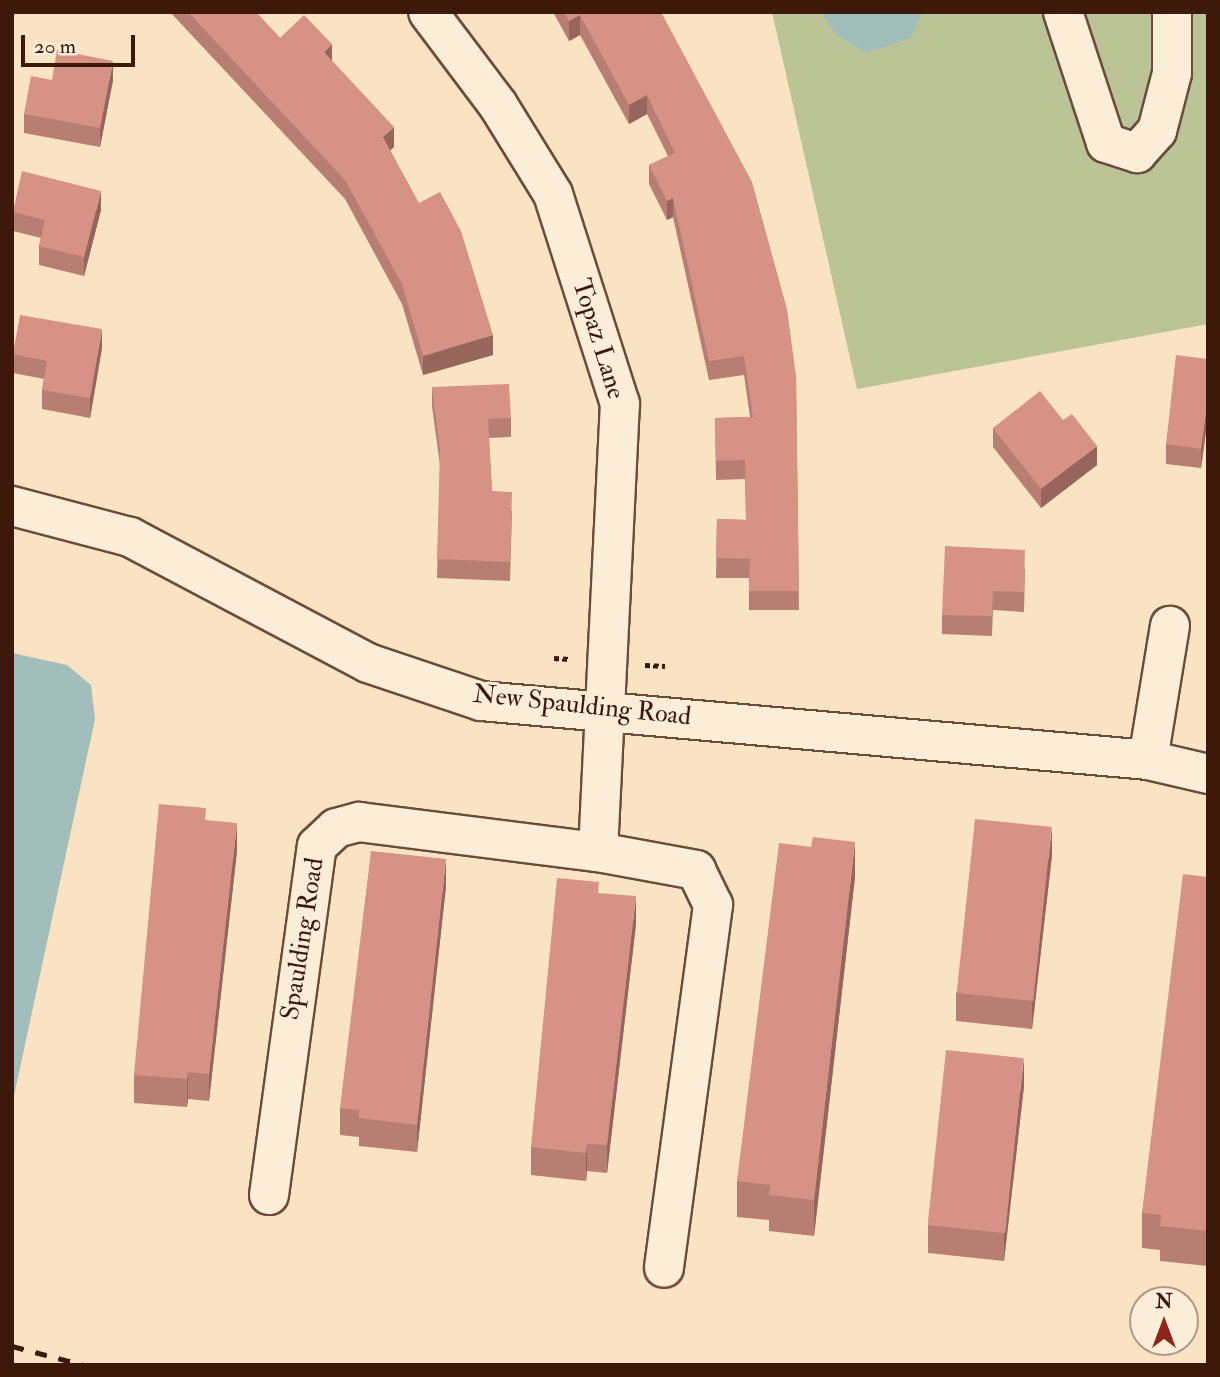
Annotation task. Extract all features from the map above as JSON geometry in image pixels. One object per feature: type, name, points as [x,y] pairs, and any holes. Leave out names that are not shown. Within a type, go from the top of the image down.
[{"type":"street","name":"Topaz Lane","points":[[428,12],[498,105],[553,194],[620,404],[606,709]]},
{"type":"street","points":[[1063,12],[1106,143],[1137,153],[1157,131],[1172,74],[1172,12]]},
{"type":"street","name":"New Spaulding Road","points":[[12,506],[130,537],[368,663],[481,701],[606,709],[1148,760]]},
{"type":"street","points":[[1170,626],[1148,760],[1208,774]]},
{"type":"street","points":[[598,852],[606,709]]},
{"type":"street","name":"Spaulding Road","points":[[269,1195],[317,846],[336,828],[359,822],[687,866],[707,883],[713,905],[664,1268]]},
{"type":"green space","points":[[772,12],[1208,12],[1208,324],[857,389]]},
{"type":"water","points":[[822,12],[922,12],[911,38],[867,53],[835,34]]},
{"type":"water","points":[[12,653],[67,665],[91,685],[95,719],[12,1105]]},
{"type":"building","points":[[188,12],[256,12],[280,38],[304,15],[332,44],[324,52],[394,127],[383,137],[419,203],[440,192],[461,231],[493,335],[423,356],[402,284],[345,180]]},
{"type":"building","points":[[564,12],[661,12],[752,182],[787,309],[796,376],[799,591],[749,591],[750,559],[716,558],[717,519],[746,520],[745,460],[716,461],[715,418],[753,417],[744,356],[709,361],[673,198],[667,201],[649,165],[675,153],[647,95],[629,105],[580,15],[569,21]]},
{"type":"building","points":[[57,50],[113,61],[100,128],[24,114],[31,76],[52,80]]},
{"type":"building","points":[[22,171],[101,191],[84,257],[39,246],[45,220],[13,212]]},
{"type":"building","points":[[20,315],[102,329],[90,398],[42,390],[47,361],[13,354]]},
{"type":"building","points":[[1176,355],[1208,359],[1208,412],[1201,449],[1166,444]]},
{"type":"building","points":[[509,384],[511,418],[488,419],[492,491],[512,492],[510,562],[437,559],[440,450],[432,387]]},
{"type":"building","points":[[1040,391],[1063,420],[1072,414],[1097,446],[1041,489],[993,428]]},
{"type":"building","points":[[945,546],[1025,550],[1024,592],[993,591],[992,616],[942,615]]},
{"type":"building","points":[[159,804],[206,808],[205,820],[237,823],[209,1074],[188,1072],[187,1079],[134,1075]]},
{"type":"building","points":[[975,819],[1052,827],[1033,1001],[957,993]]},
{"type":"building","points":[[813,837],[855,842],[814,1200],[769,1195],[770,1185],[737,1181],[779,843],[811,847]]},
{"type":"building","points":[[371,851],[446,859],[417,1125],[359,1118],[359,1110],[340,1108]]},
{"type":"building","points":[[1183,874],[1208,877],[1208,1231],[1160,1226],[1161,1215],[1142,1213]]},
{"type":"building","points":[[557,878],[599,882],[598,893],[636,896],[607,1145],[587,1144],[586,1153],[531,1147]]},
{"type":"building","points":[[946,1050],[1024,1058],[1005,1233],[928,1225]]},
{"type":"railway","points":[[12,1346],[84,1365]]}]
